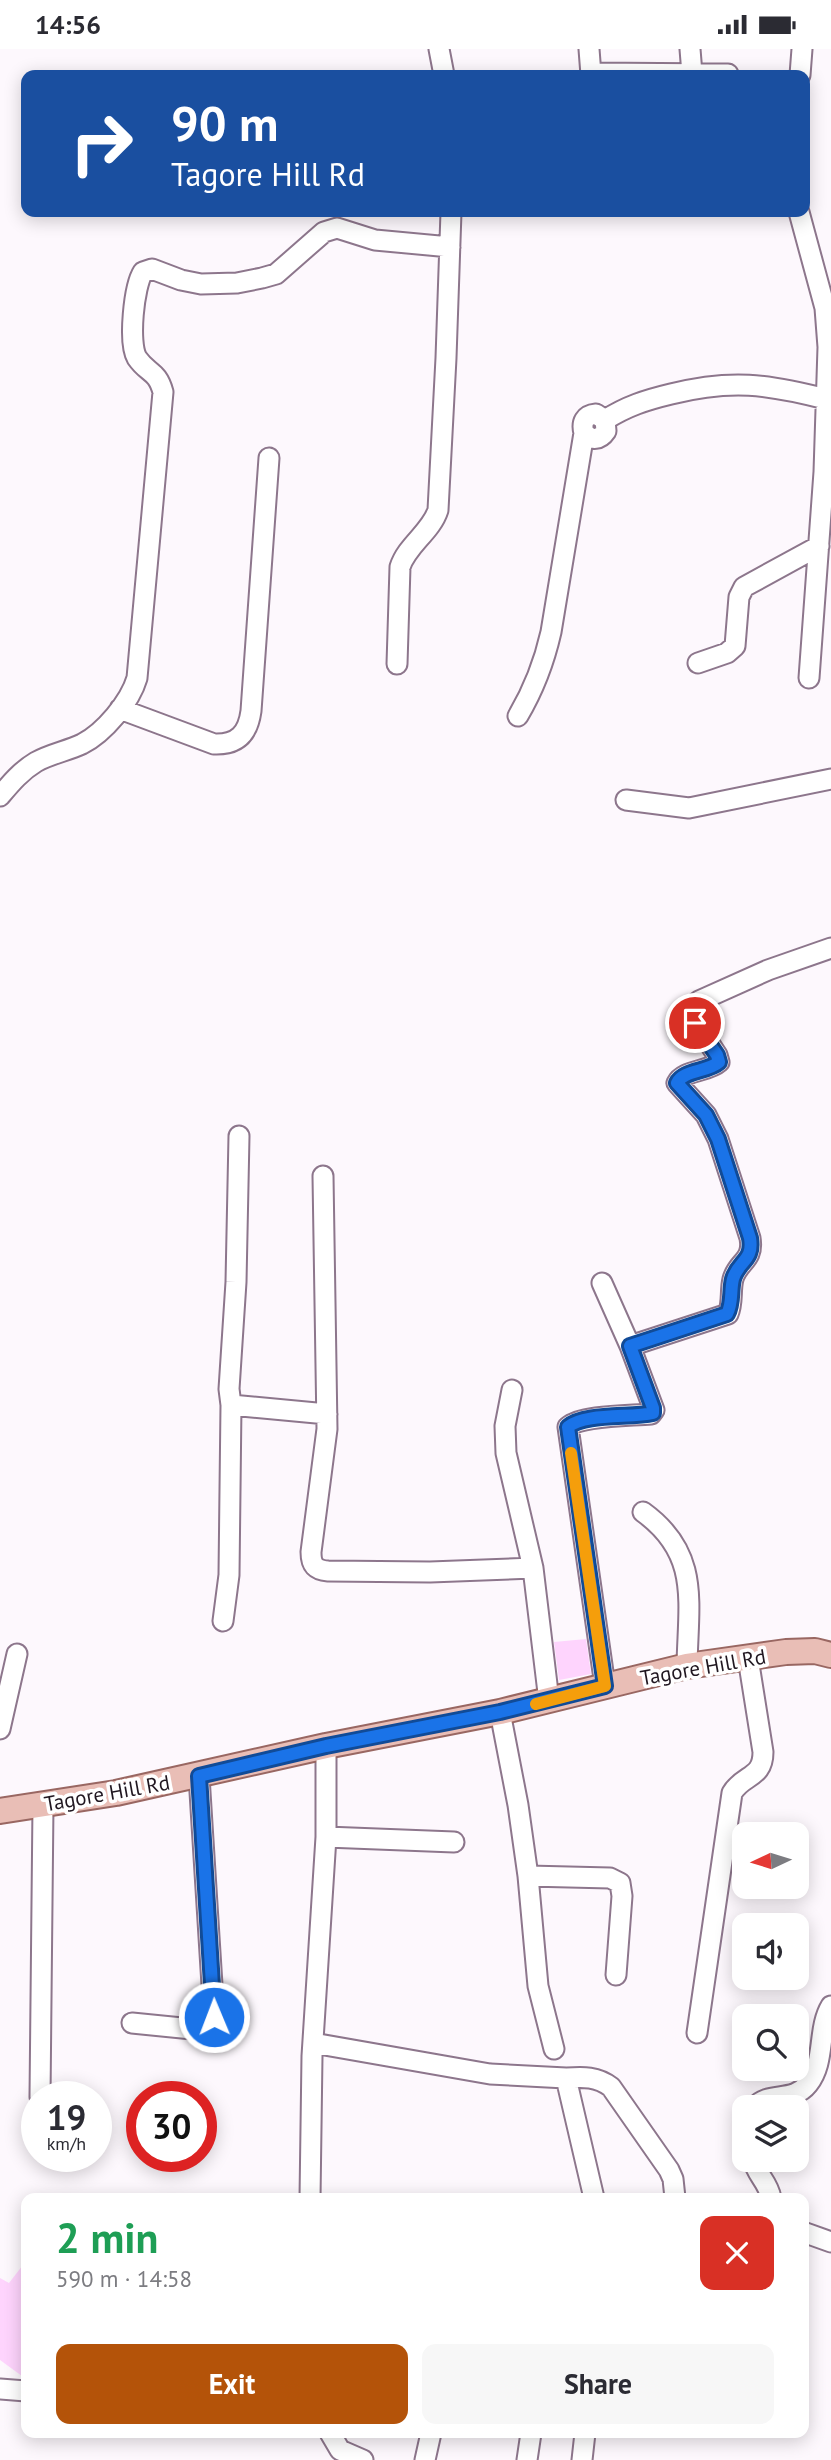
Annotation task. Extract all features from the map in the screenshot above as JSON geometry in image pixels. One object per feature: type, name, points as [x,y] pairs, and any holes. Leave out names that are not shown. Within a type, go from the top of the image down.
[{"type":"main road","name":"Tagore Hill Rd","points":[[0,1811],[199,1776],[326,1746],[500,1712],[687,1667],[786,1652],[815,1651],[831,1655]]},
{"type":"street","points":[[439,49],[443,70]]},
{"type":"street","points":[[589,49],[591,70]]},
{"type":"street","points":[[690,49],[692,70]]},
{"type":"street","points":[[800,70],[802,49]]},
{"type":"street","points":[[397,664],[400,568],[406,554],[435,518],[438,510],[451,217]]},
{"type":"street","points":[[800,217],[825,308],[828,347],[827,472],[818,546],[809,678]]},
{"type":"street","points":[[0,796],[24,770],[38,761],[81,744],[98,734],[131,695],[137,678],[163,392],[156,375],[143,364],[133,349],[132,333],[138,282],[143,272],[152,269],[181,281],[201,284],[237,283],[262,278],[276,274],[324,232],[337,228],[375,240],[450,247]]},
{"type":"street","points":[[519,716],[544,662],[584,433],[583,422],[591,414],[606,420],[635,403],[715,385],[758,384],[827,399]]},
{"type":"street","points":[[118,711],[214,744],[238,740],[248,729],[269,458]]},
{"type":"street","points":[[698,663],[727,653],[736,646],[739,597],[744,587],[818,546]]},
{"type":"street","points":[[626,800],[689,808],[831,779]]},
{"type":"street","points":[[630,1346],[727,1314],[731,1307],[734,1277],[752,1249],[718,1139],[706,1115],[677,1083],[681,1077],[719,1062],[692,1017],[692,1006],[768,970],[831,948]]},
{"type":"street","points":[[223,1621],[229,1575],[229,1389],[236,1282],[239,1136]]},
{"type":"street","points":[[323,1177],[327,1414],[311,1552],[316,1569],[430,1572],[533,1568]]},
{"type":"street","points":[[602,1283],[630,1346],[653,1408],[653,1413],[573,1423],[568,1430],[605,1686]]},
{"type":"street","points":[[512,1390],[505,1426],[506,1453],[533,1568],[549,1701]]},
{"type":"street","points":[[231,1405],[327,1414]]},
{"type":"street","points":[[643,1512],[661,1526],[680,1554],[685,1567],[688,1581],[687,1667]]},
{"type":"street","points":[[0,1729],[17,1654]]},
{"type":"street","points":[[697,2033],[732,1793],[738,1785],[756,1773],[763,1758],[748,1658]]},
{"type":"street","points":[[500,1712],[528,1877],[538,1986],[554,2049]]},
{"type":"street","points":[[310,2193],[313,2043],[326,1837],[326,1746]]},
{"type":"street","points":[[132,2023],[200,2029],[211,2023],[214,2017],[199,1776]]},
{"type":"street","points":[[40,2081],[43,1805]]},
{"type":"street","points":[[326,1837],[454,1842]]},
{"type":"street","points":[[528,1877],[610,1878],[620,1883],[622,1896],[616,1975]]},
{"type":"street","points":[[792,2095],[809,2083],[817,2067],[826,2015],[831,2006]]},
{"type":"street","points":[[313,2043],[490,2074],[591,2077],[603,2081],[611,2087],[669,2170],[674,2193]]},
{"type":"street","points":[[566,2078],[593,2193]]},
{"type":"street","points":[[758,2172],[769,2186],[770,2193]]},
{"type":"street","points":[[809,2234],[831,2242]]},
{"type":"street","points":[[0,2389],[21,2391]]},
{"type":"street","points":[[333,2438],[340,2450],[359,2458]]},
{"type":"street","points":[[425,2460],[430,2438]]},
{"type":"street","points":[[527,2460],[530,2438]]},
{"type":"street","points":[[582,2460],[584,2438]]},
{"type":"building","points":[[586,1639],[591,1674],[559,1680],[554,1642]]},
{"type":"building","points":[[21,2267],[21,2375],[0,2360],[0,2278],[9,2283]]},
{"type":"slow traffic","points":[[536,1704],[605,1686],[571,1453]]},
{"type":"route","points":[[214,2017],[199,1776],[326,1746],[500,1712],[605,1686],[568,1427],[570,1424],[598,1419],[653,1413],[630,1346],[727,1314],[731,1307],[734,1277],[752,1249],[718,1139],[706,1115],[677,1083],[681,1077],[719,1062],[719,1057],[695,1023]]}]
